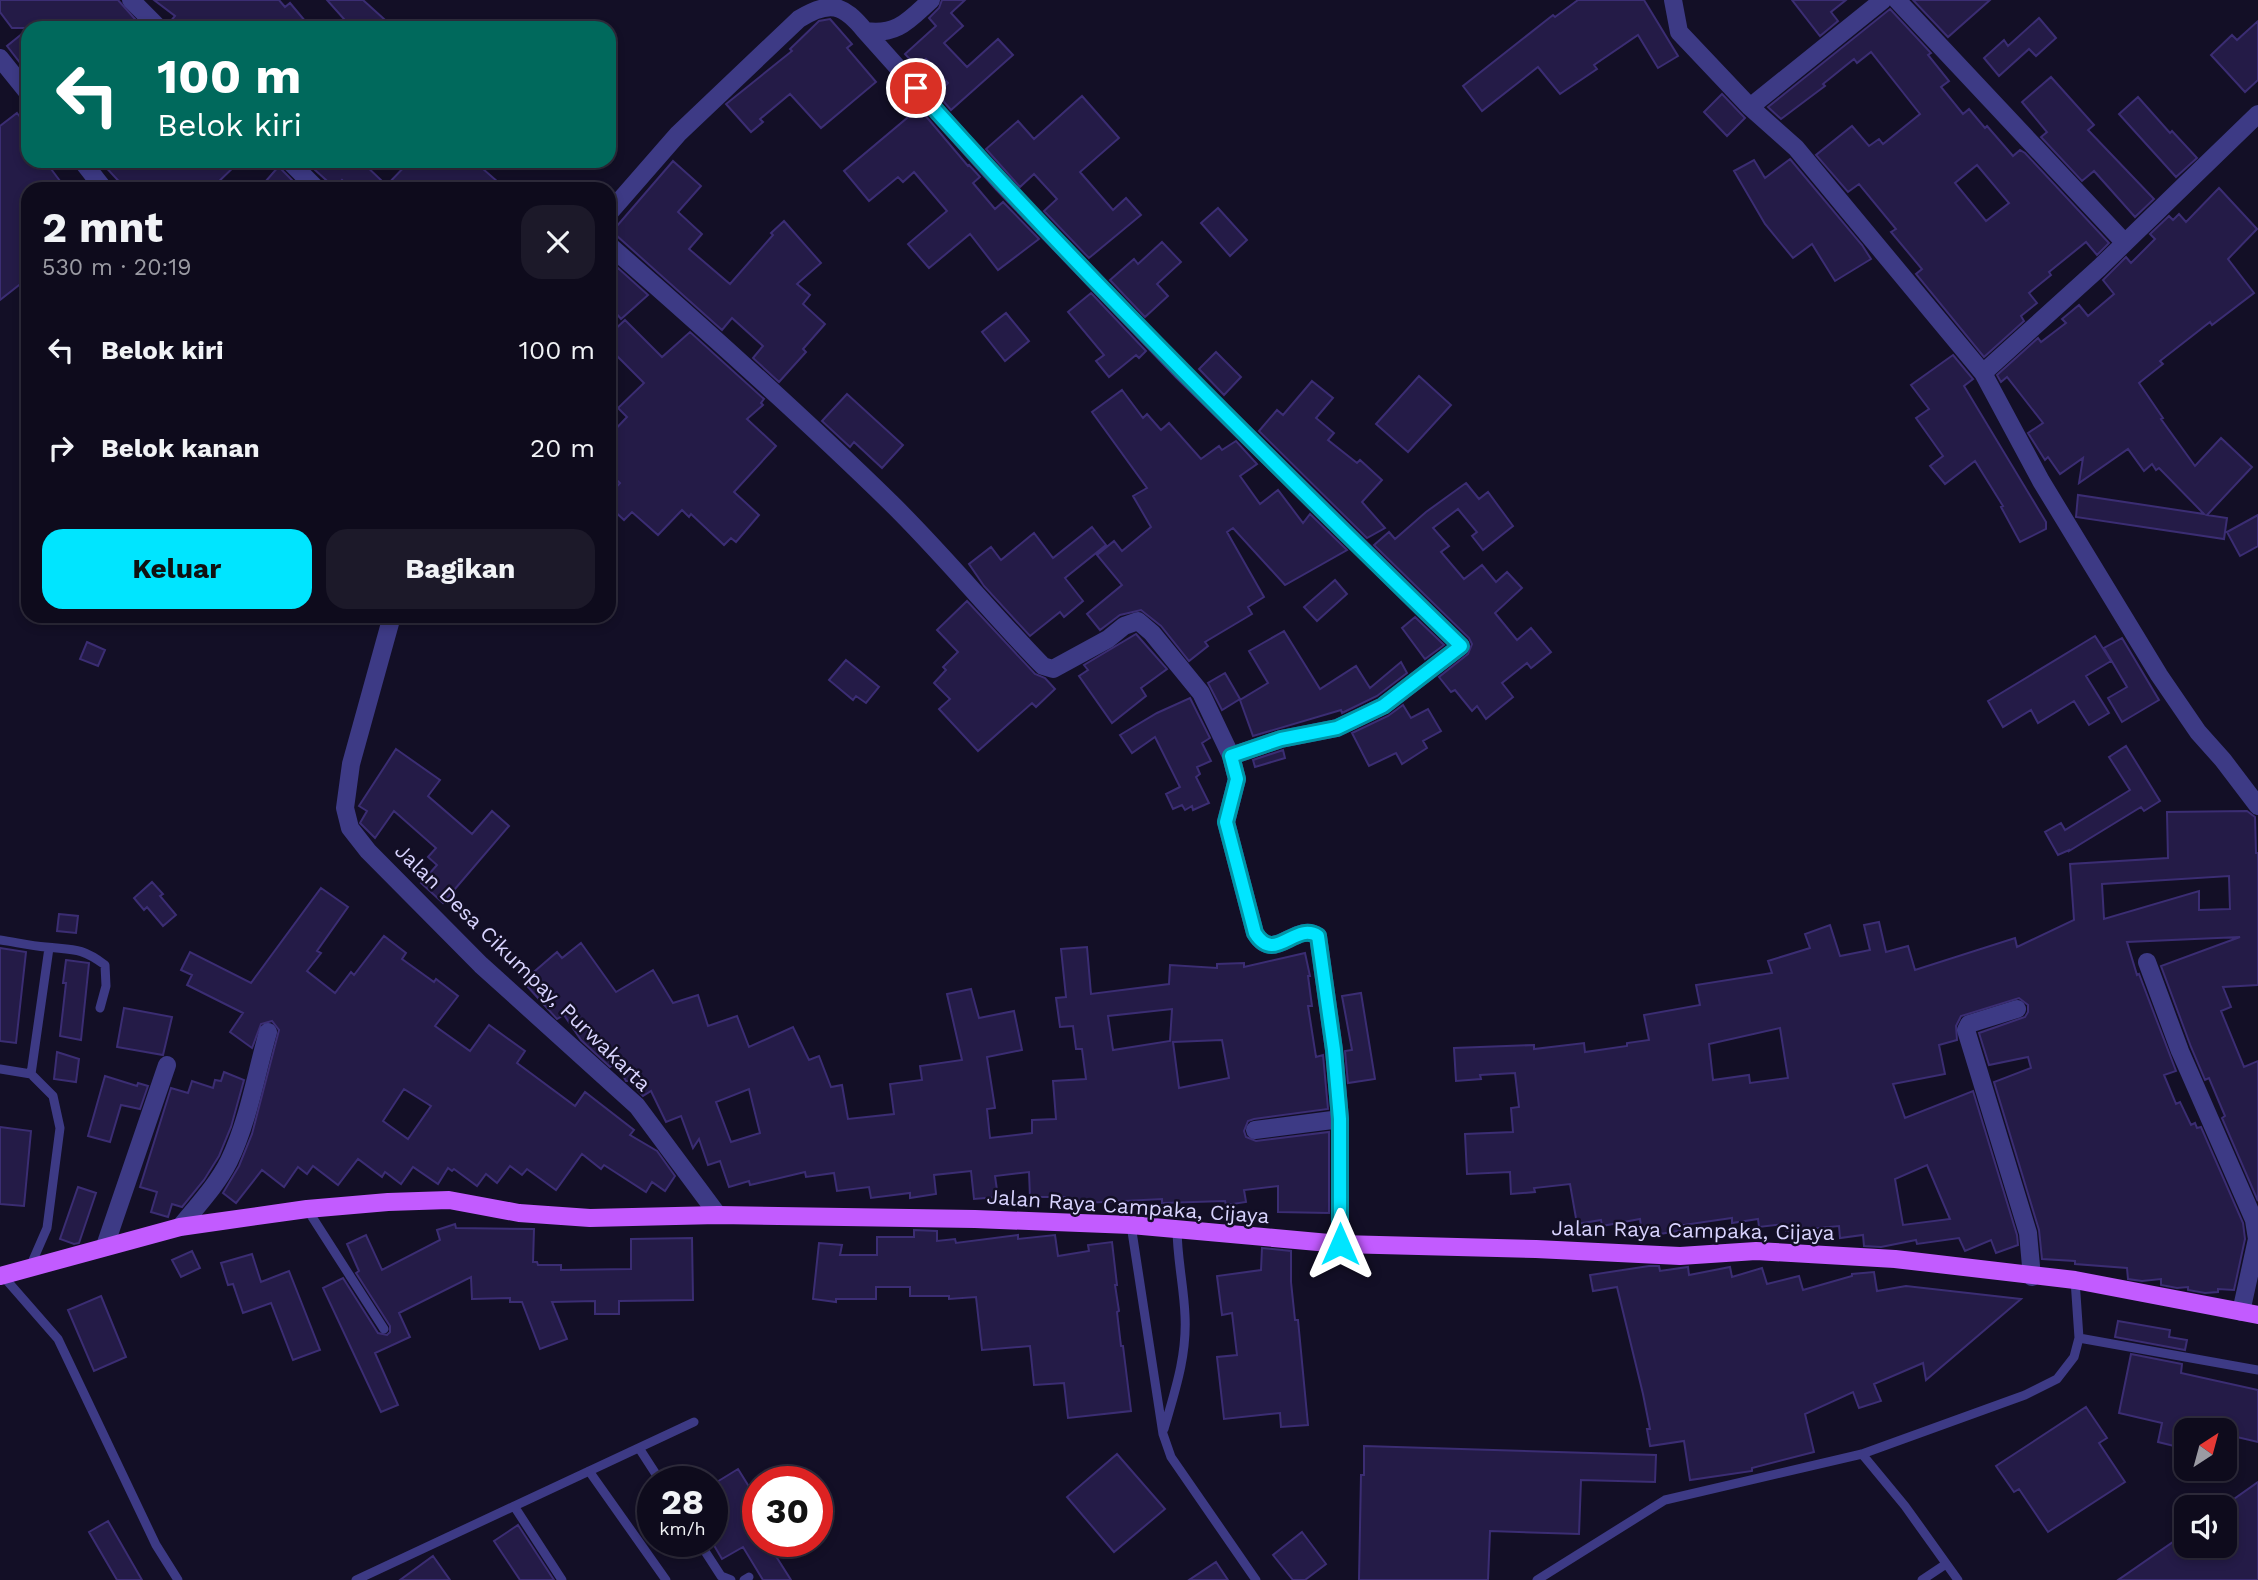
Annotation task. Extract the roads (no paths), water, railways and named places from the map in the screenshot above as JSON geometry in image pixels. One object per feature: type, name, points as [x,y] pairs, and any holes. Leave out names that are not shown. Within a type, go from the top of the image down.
[{"type":"main road","name":"Jalan Raya Campaka, Cijaya","points":[[1,1276],[180,1227],[307,1209],[449,1200],[519,1213],[590,1218],[718,1215],[975,1219],[1177,1228],[1340,1244],[1680,1256],[1756,1251],[1907,1260],[1954,1264],[2032,1277],[2075,1280],[2250,1314]]},
{"type":"street","points":[[131,0],[152,21]]},
{"type":"street","points":[[865,31],[891,32],[931,0]]},
{"type":"street","points":[[1673,0],[1679,32],[1750,107],[1796,148],[1983,373],[2042,481],[2159,675],[2198,732],[2224,760],[2258,806]]},
{"type":"street","points":[[1750,107],[1883,0]]},
{"type":"street","points":[[1897,0],[2125,243]]},
{"type":"street","points":[[616,205],[678,134],[799,19],[814,8],[841,4],[1001,183],[1181,371],[1461,646],[1383,706],[1337,728],[1281,739],[1231,756]]},
{"type":"street","points":[[0,58],[21,84]]},
{"type":"street","points":[[1983,373],[2125,243],[2258,114]]},
{"type":"street","points":[[88,168],[98,182]]},
{"type":"street","points":[[296,168],[310,182]]},
{"type":"street","points":[[616,252],[778,396],[890,502],[952,565],[994,615],[1043,666],[1053,669],[1108,639],[1124,626],[1138,621],[1152,633],[1201,693],[1231,756],[1237,779],[1226,822],[1255,933],[1264,945],[1270,947],[1304,933],[1318,936],[1334,1050],[1340,1119],[1340,1244]]},
{"type":"street","name":"Jalan Desa Cikumpay, Purwakarta","points":[[390,623],[351,764],[345,808],[350,828],[368,851],[481,965],[637,1106],[718,1215]]},
{"type":"street","points":[[2147,962],[2180,1051],[2254,1220],[2257,1239],[2250,1314]]},
{"type":"street","points":[[2017,1009],[1969,1024],[1966,1030],[2028,1233],[2032,1277]]},
{"type":"street","points":[[180,1227],[229,1160],[268,1032]]},
{"type":"street","points":[[105,1246],[167,1065]]},
{"type":"street","points":[[1255,1130],[1340,1119]]},
{"type":"lane","points":[[0,940],[90,953],[104,965],[106,986],[100,1007]]},
{"type":"lane","points":[[31,1074],[49,948]]},
{"type":"lane","points":[[0,1069],[31,1074],[53,1096],[60,1128],[47,1228],[30,1268]]},
{"type":"lane","points":[[307,1209],[384,1329]]},
{"type":"lane","points":[[1131,1225],[1163,1434],[1171,1457],[1255,1580]]},
{"type":"lane","points":[[1163,1434],[1181,1371],[1185,1345],[1177,1228]]},
{"type":"lane","points":[[1,1276],[58,1339],[156,1545],[178,1580]]},
{"type":"lane","points":[[1537,1580],[1665,1500],[1862,1454],[2025,1395],[2057,1379],[2074,1357],[2079,1338],[2075,1280]]},
{"type":"lane","points":[[2079,1338],[2258,1370]]},
{"type":"lane","points":[[356,1580],[694,1422]]},
{"type":"lane","points":[[639,1448],[651,1466]]},
{"type":"lane","points":[[1862,1454],[1905,1506],[1958,1580]]},
{"type":"lane","points":[[589,1471],[666,1580]]},
{"type":"lane","points":[[514,1506],[562,1580]]},
{"type":"lane","points":[[709,1557],[721,1576],[731,1580]]},
{"type":"lane","points":[[1922,1580],[1946,1564]]}]
